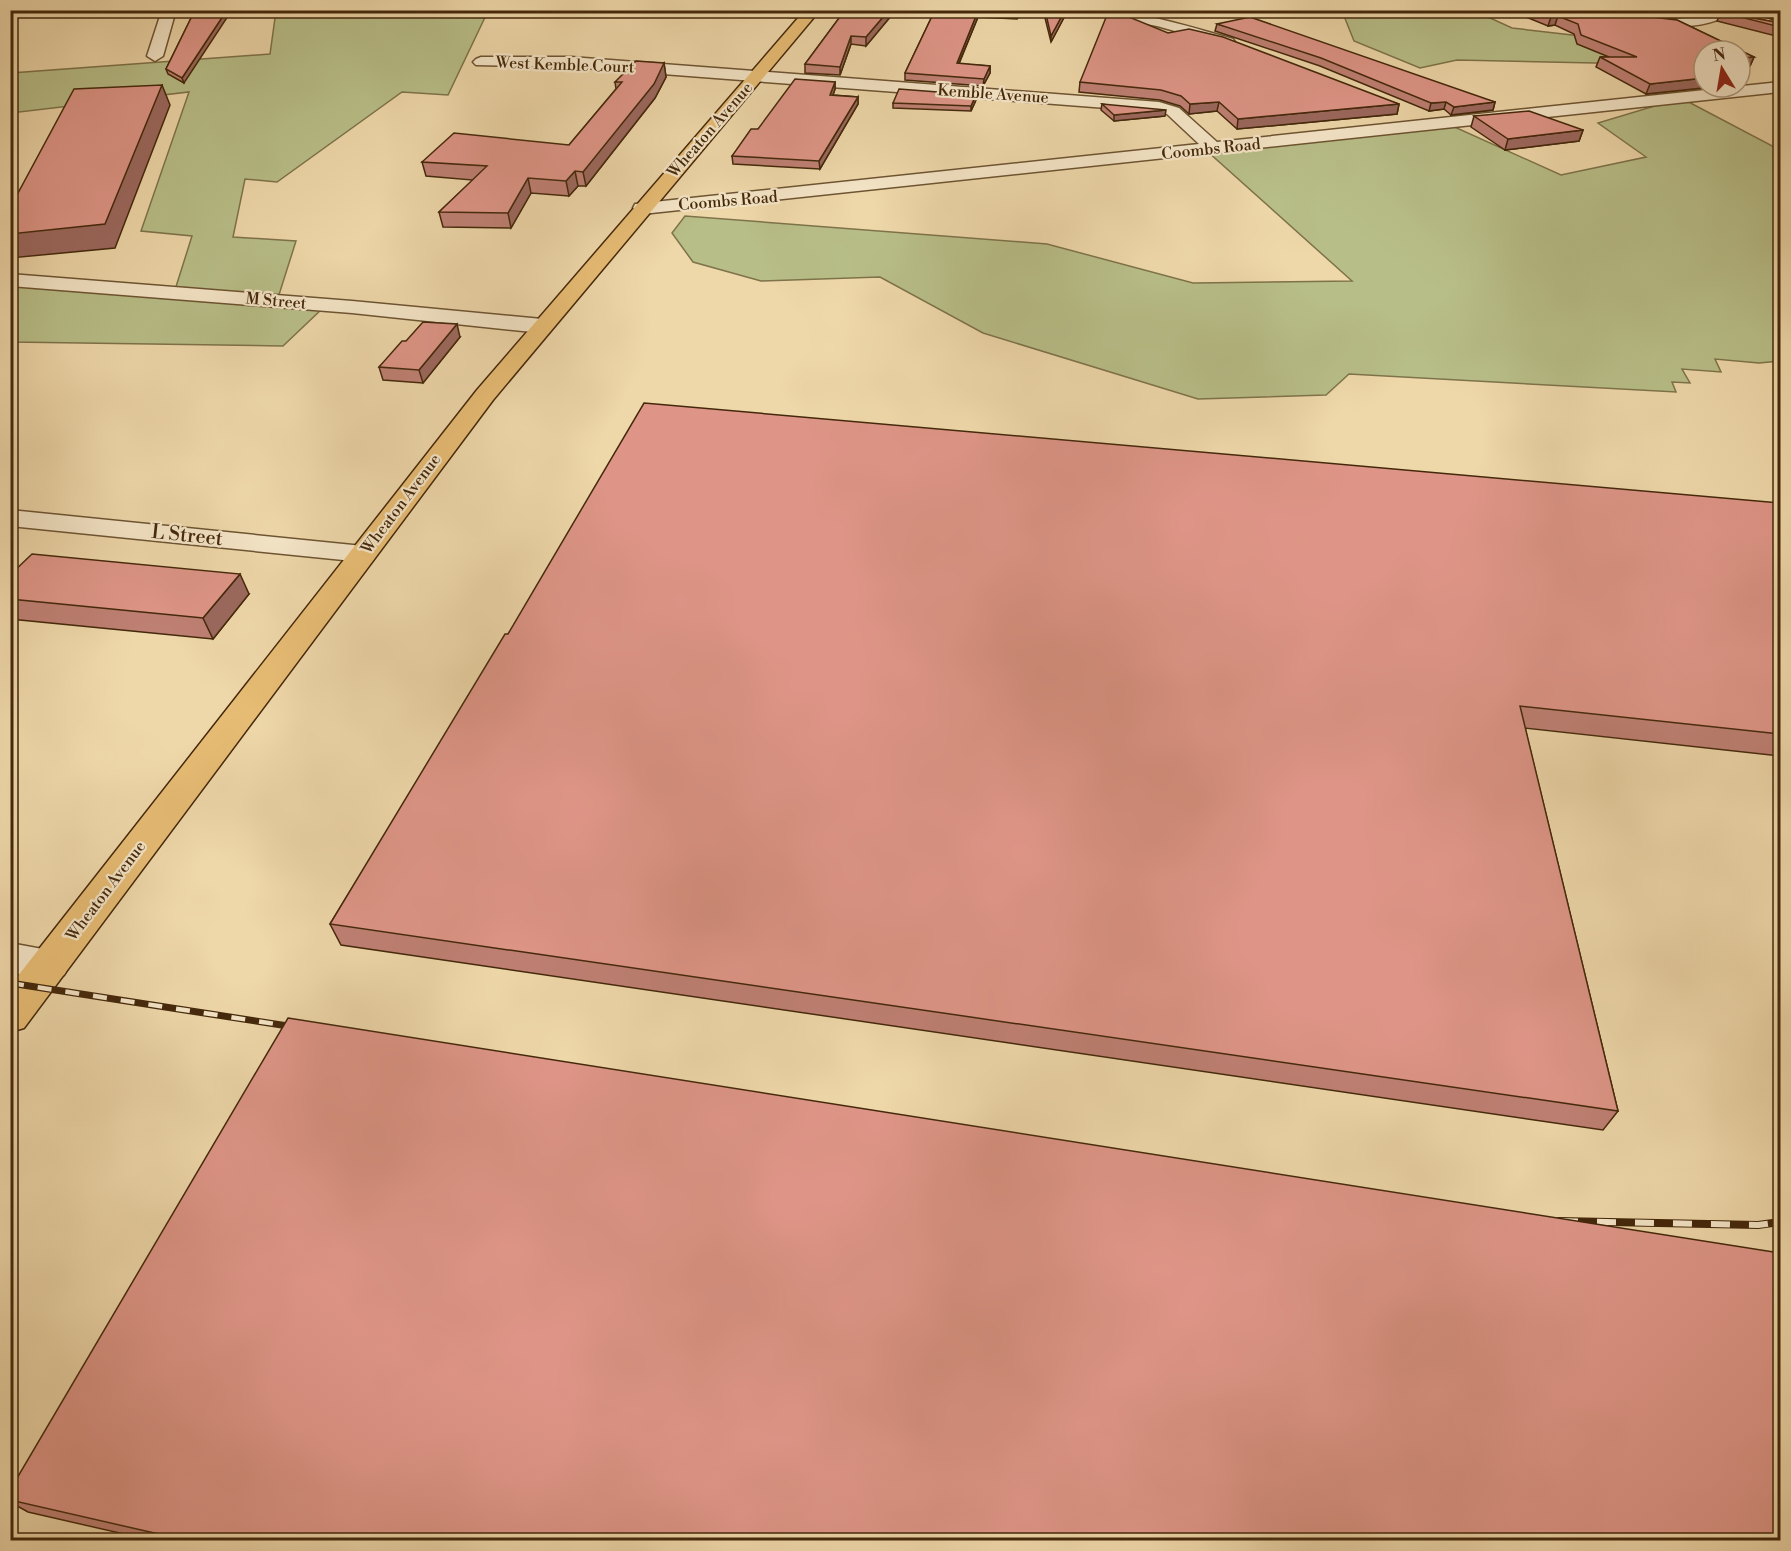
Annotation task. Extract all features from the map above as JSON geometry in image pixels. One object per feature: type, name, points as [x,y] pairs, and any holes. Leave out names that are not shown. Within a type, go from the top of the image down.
[{"type":"main road","name":"Wheaton Avenue","points":[[10,1016],[485,395],[642,208],[812,12]]},
{"type":"street","points":[[155,56],[169,10]]},
{"type":"street","points":[[744,10],[812,12]]},
{"type":"street","points":[[1093,10],[1159,22],[1242,47]]},
{"type":"street","points":[[1557,10],[1664,24],[1698,21],[1723,13]]},
{"type":"street","name":"West Kemble Court","points":[[481,62],[571,62],[757,76]]},
{"type":"street","name":"Kemble Avenue","points":[[757,76],[1159,107],[1173,111],[1215,149]]},
{"type":"street","name":"Coombs Road","points":[[642,208],[1443,125],[1780,87]]},
{"type":"street","points":[[1410,111],[1443,125]]},
{"type":"street","name":"M Street","points":[[10,280],[352,307],[542,326]]},
{"type":"street","name":"L Street","points":[[10,518],[363,554]]},
{"type":"street","points":[[10,958],[51,964]]},
{"type":"green space","points":[[276,11],[488,11],[448,95],[402,92],[277,182],[245,179],[233,237],[296,241],[277,301],[325,306],[283,346],[11,342],[10,279],[174,293],[192,236],[141,231],[189,92],[11,113],[11,73],[270,54]]},
{"type":"green space","points":[[1342,11],[1475,11],[1512,28],[1642,43],[1642,64],[1457,60],[1420,68],[1354,41]]},
{"type":"green space","points":[[1681,98],[1780,150],[1780,361],[1759,363],[1715,359],[1721,372],[1682,369],[1690,383],[1672,382],[1676,392],[1349,374],[1326,395],[1198,399],[983,333],[880,277],[761,281],[693,262],[672,233],[685,216],[1047,244],[1193,283],[1352,281],[1207,151],[1448,124],[1561,175],[1646,157],[1598,123]]},
{"type":"building","points":[[195,10],[227,10],[182,78],[166,69]]},
{"type":"building","points":[[845,10],[889,10],[866,37],[851,36],[840,67],[805,64]]},
{"type":"building","points":[[935,10],[1018,10],[1017,12],[978,11],[957,63],[990,66],[984,79],[905,73]]},
{"type":"building","points":[[1045,10],[1065,10],[1051,36]]},
{"type":"building","points":[[1109,10],[1168,33],[1189,29],[1223,37],[1399,104],[1238,119],[1219,102],[1190,104],[1181,96],[1161,90],[1080,82]]},
{"type":"building","points":[[1535,10],[1592,10],[1677,20],[1717,39],[1692,39],[1692,79],[1650,84],[1600,57],[1637,57],[1581,35],[1578,24],[1558,16],[1551,17]]},
{"type":"building","points":[[1721,12],[1780,23],[1780,27]]},
{"type":"building","points":[[1250,17],[1495,102],[1454,107],[1446,102],[1431,103],[1321,58],[1217,24]]},
{"type":"building","points":[[636,61],[664,63],[654,84],[583,172],[575,171],[566,181],[528,178],[508,213],[439,212],[487,166],[422,162],[454,133],[569,145],[622,82],[615,82]]},
{"type":"building","points":[[795,79],[835,82],[830,95],[858,97],[819,161],[732,156],[751,129],[758,129]]},
{"type":"building","points":[[162,85],[105,224],[10,234],[10,208],[74,89]]},
{"type":"building","points":[[899,89],[976,95],[971,106],[893,103]]},
{"type":"building","points":[[1102,104],[1166,110],[1114,115]]},
{"type":"building","points":[[1529,111],[1583,130],[1508,139],[1474,116]]},
{"type":"building","points":[[423,322],[457,324],[419,370],[379,367],[402,341],[406,341]]},
{"type":"building","points":[[644,403],[1780,503],[1780,734],[1520,706],[1618,1111],[330,924],[505,634],[508,634]]},
{"type":"building","points":[[32,554],[240,574],[203,618],[10,599],[10,575]]},
{"type":"building","points":[[288,1018],[1780,1253],[1780,1540],[185,1540],[10,1500],[10,1490]]},
{"type":"railway","points":[[10,983],[301,1028]]},
{"type":"railway","points":[[1559,1221],[1758,1225],[1780,1222]]}]
